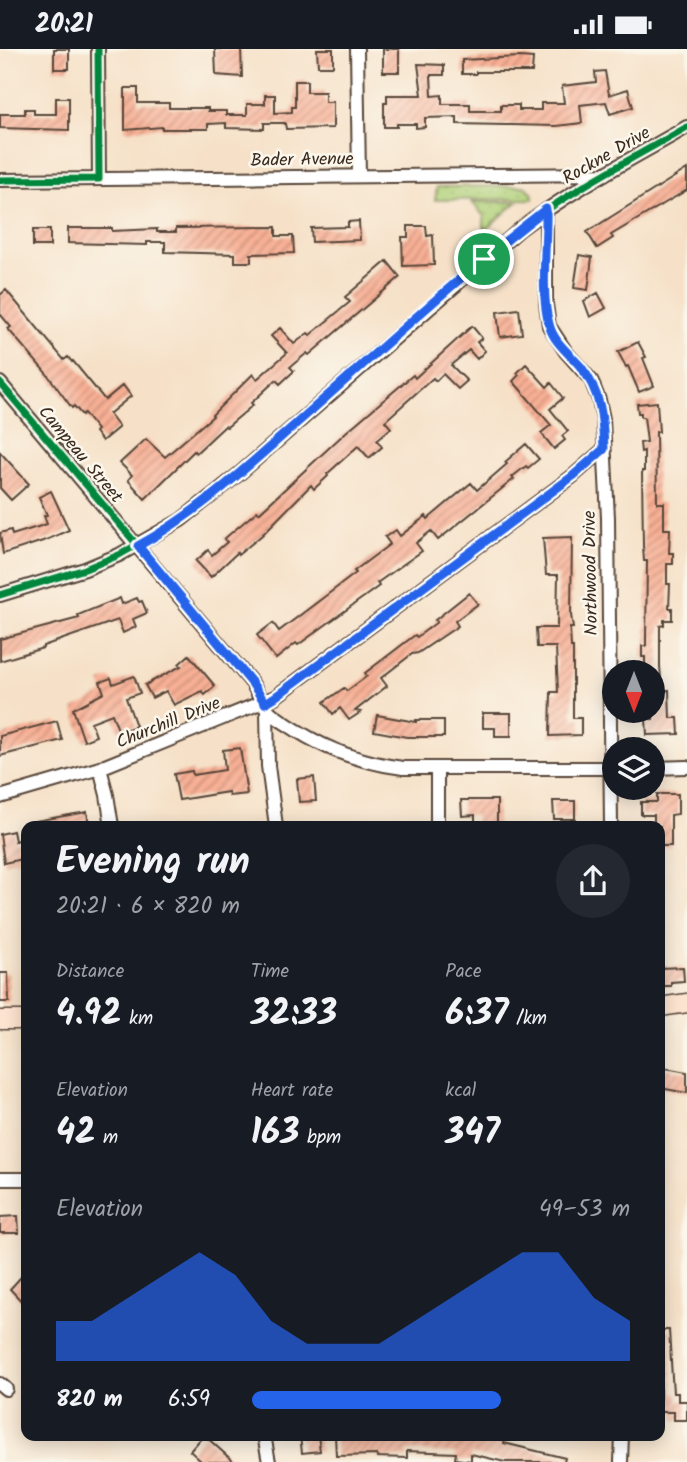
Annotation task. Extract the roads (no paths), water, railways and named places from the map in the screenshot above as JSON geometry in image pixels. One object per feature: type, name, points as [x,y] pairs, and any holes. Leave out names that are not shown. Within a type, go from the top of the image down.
[{"type":"street","points":[[99,49],[99,179]]},
{"type":"street","points":[[357,49],[359,176]]},
{"type":"street","name":"Rockne Drive","points":[[0,595],[85,569],[138,546],[181,520],[239,474],[484,259],[546,209],[687,127]]},
{"type":"street","name":"Bader Avenue","points":[[0,180],[605,174]]},
{"type":"street","name":"Northwood Drive","points":[[546,209],[546,305],[549,326],[566,352],[591,380],[603,419],[608,518],[612,737]]},
{"type":"street","name":"Campeau Street","points":[[0,383],[252,683],[266,706],[310,739],[331,750],[379,765],[437,768],[602,768]]},
{"type":"street","name":"Churchill Drive","points":[[0,797],[100,768],[266,706],[573,476],[604,449]]},
{"type":"street","points":[[266,706],[268,766],[275,821]]},
{"type":"street","points":[[100,768],[110,821]]},
{"type":"street","points":[[437,768],[437,821]]},
{"type":"street","points":[[665,768],[687,768]]},
{"type":"street","name":"Northwood Drive","points":[[611,800],[611,821]]},
{"type":"street","points":[[665,1006],[687,1003]]},
{"type":"street","points":[[0,1020],[21,1020]]},
{"type":"street","points":[[2,1179],[21,1179]]},
{"type":"street","points":[[265,1441],[269,1462]]},
{"type":"street","points":[[621,1462],[622,1441]]}]
